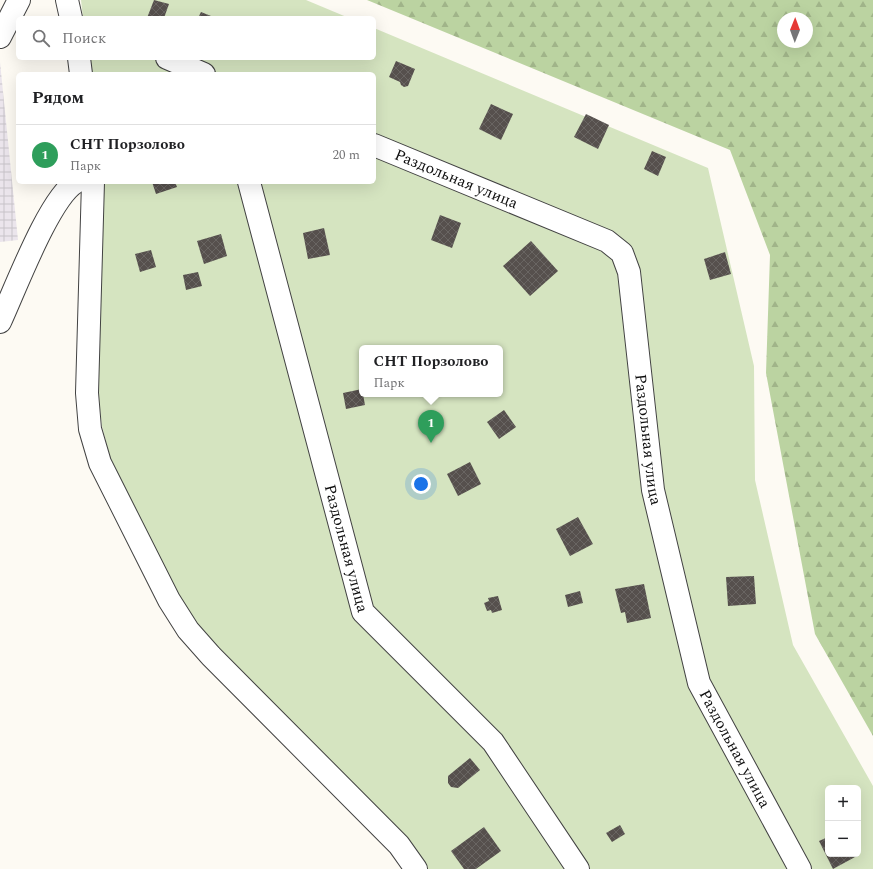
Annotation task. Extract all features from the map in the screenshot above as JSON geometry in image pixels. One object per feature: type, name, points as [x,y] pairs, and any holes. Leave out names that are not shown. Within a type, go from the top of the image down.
[{"type":"street","points":[[0,37],[19,0]]},
{"type":"street","points":[[67,0],[71,16]]},
{"type":"street","points":[[79,60],[81,72]]},
{"type":"street","points":[[172,60],[199,72]]},
{"type":"street","name":"Раздольная улица","points":[[376,146],[607,241],[622,253],[630,272],[653,490],[699,682],[800,869]]},
{"type":"street","points":[[0,322],[51,210],[68,187],[73,184]]},
{"type":"street","points":[[93,184],[87,393],[90,428],[100,463],[169,600],[188,630],[210,656],[399,845],[416,869]]},
{"type":"street","name":"Раздольная улица","points":[[250,184],[363,612],[493,742],[578,869]]},
{"type":"shaded area","points":[[0,62],[18,240],[0,242]]},
{"type":"green space","points":[[81,0],[306,0],[344,16],[83,16]]},
{"type":"green space","points":[[367,0],[873,0],[873,736],[815,634],[766,373],[770,255],[730,150]]},
{"type":"green space","points":[[376,29],[708,168],[754,366],[755,480],[793,645],[873,786],[873,869],[428,869],[407,838],[218,650],[197,625],[177,595],[111,461],[102,426],[98,393],[104,184],[376,184],[376,72],[91,72],[88,60],[376,60]]},
{"type":"building","points":[[154,0],[169,4],[165,16],[148,16]]},
{"type":"building","points":[[201,12],[211,16],[199,16]]},
{"type":"building","points":[[396,61],[415,69],[408,86],[404,87],[400,82],[389,77]]},
{"type":"building","points":[[491,104],[513,114],[501,140],[479,129]]},
{"type":"building","points":[[586,114],[609,125],[598,149],[574,137]]},
{"type":"building","points":[[652,151],[666,157],[658,176],[644,169]]},
{"type":"building","points":[[153,184],[176,184],[177,187],[156,194]]},
{"type":"building","points":[[440,215],[461,223],[452,248],[431,240]]},
{"type":"building","points":[[324,228],[330,255],[308,259],[303,233]]},
{"type":"building","points":[[221,234],[227,256],[204,264],[197,241]]},
{"type":"building","points":[[531,241],[558,271],[530,296],[503,266]]},
{"type":"building","points":[[151,250],[156,267],[140,272],[135,254]]},
{"type":"building","points":[[725,252],[731,274],[710,280],[704,259]]},
{"type":"building","points":[[198,272],[202,286],[186,290],[183,275]]},
{"type":"building","points":[[359,390],[359,397],[364,397],[365,405],[346,409],[343,393]]},
{"type":"building","points":[[504,410],[516,427],[499,439],[487,422]]},
{"type":"building","points":[[470,462],[481,484],[458,496],[447,474]]},
{"type":"building","points":[[578,517],[593,544],[570,556],[556,529]]},
{"type":"building","points":[[754,576],[756,604],[728,606],[726,577]]},
{"type":"building","points":[[644,584],[651,618],[627,623],[625,612],[621,613],[615,589]]},
{"type":"building","points":[[580,591],[583,603],[568,607],[565,595]]},
{"type":"building","points":[[498,596],[502,610],[492,613],[491,610],[487,611],[484,603],[489,601],[488,598]]},
{"type":"building","points":[[470,758],[480,770],[458,788],[451,787],[448,783],[448,776]]},
{"type":"building","points":[[620,825],[625,834],[612,842],[606,833]]},
{"type":"building","points":[[484,827],[501,851],[476,869],[464,869],[451,851]]},
{"type":"building","points":[[825,838],[825,853],[819,841]]},
{"type":"building","points":[[827,857],[855,857],[833,869]]},
{"type":"place","name":"СНТ Порзолово","points":[[431,443]]}]
